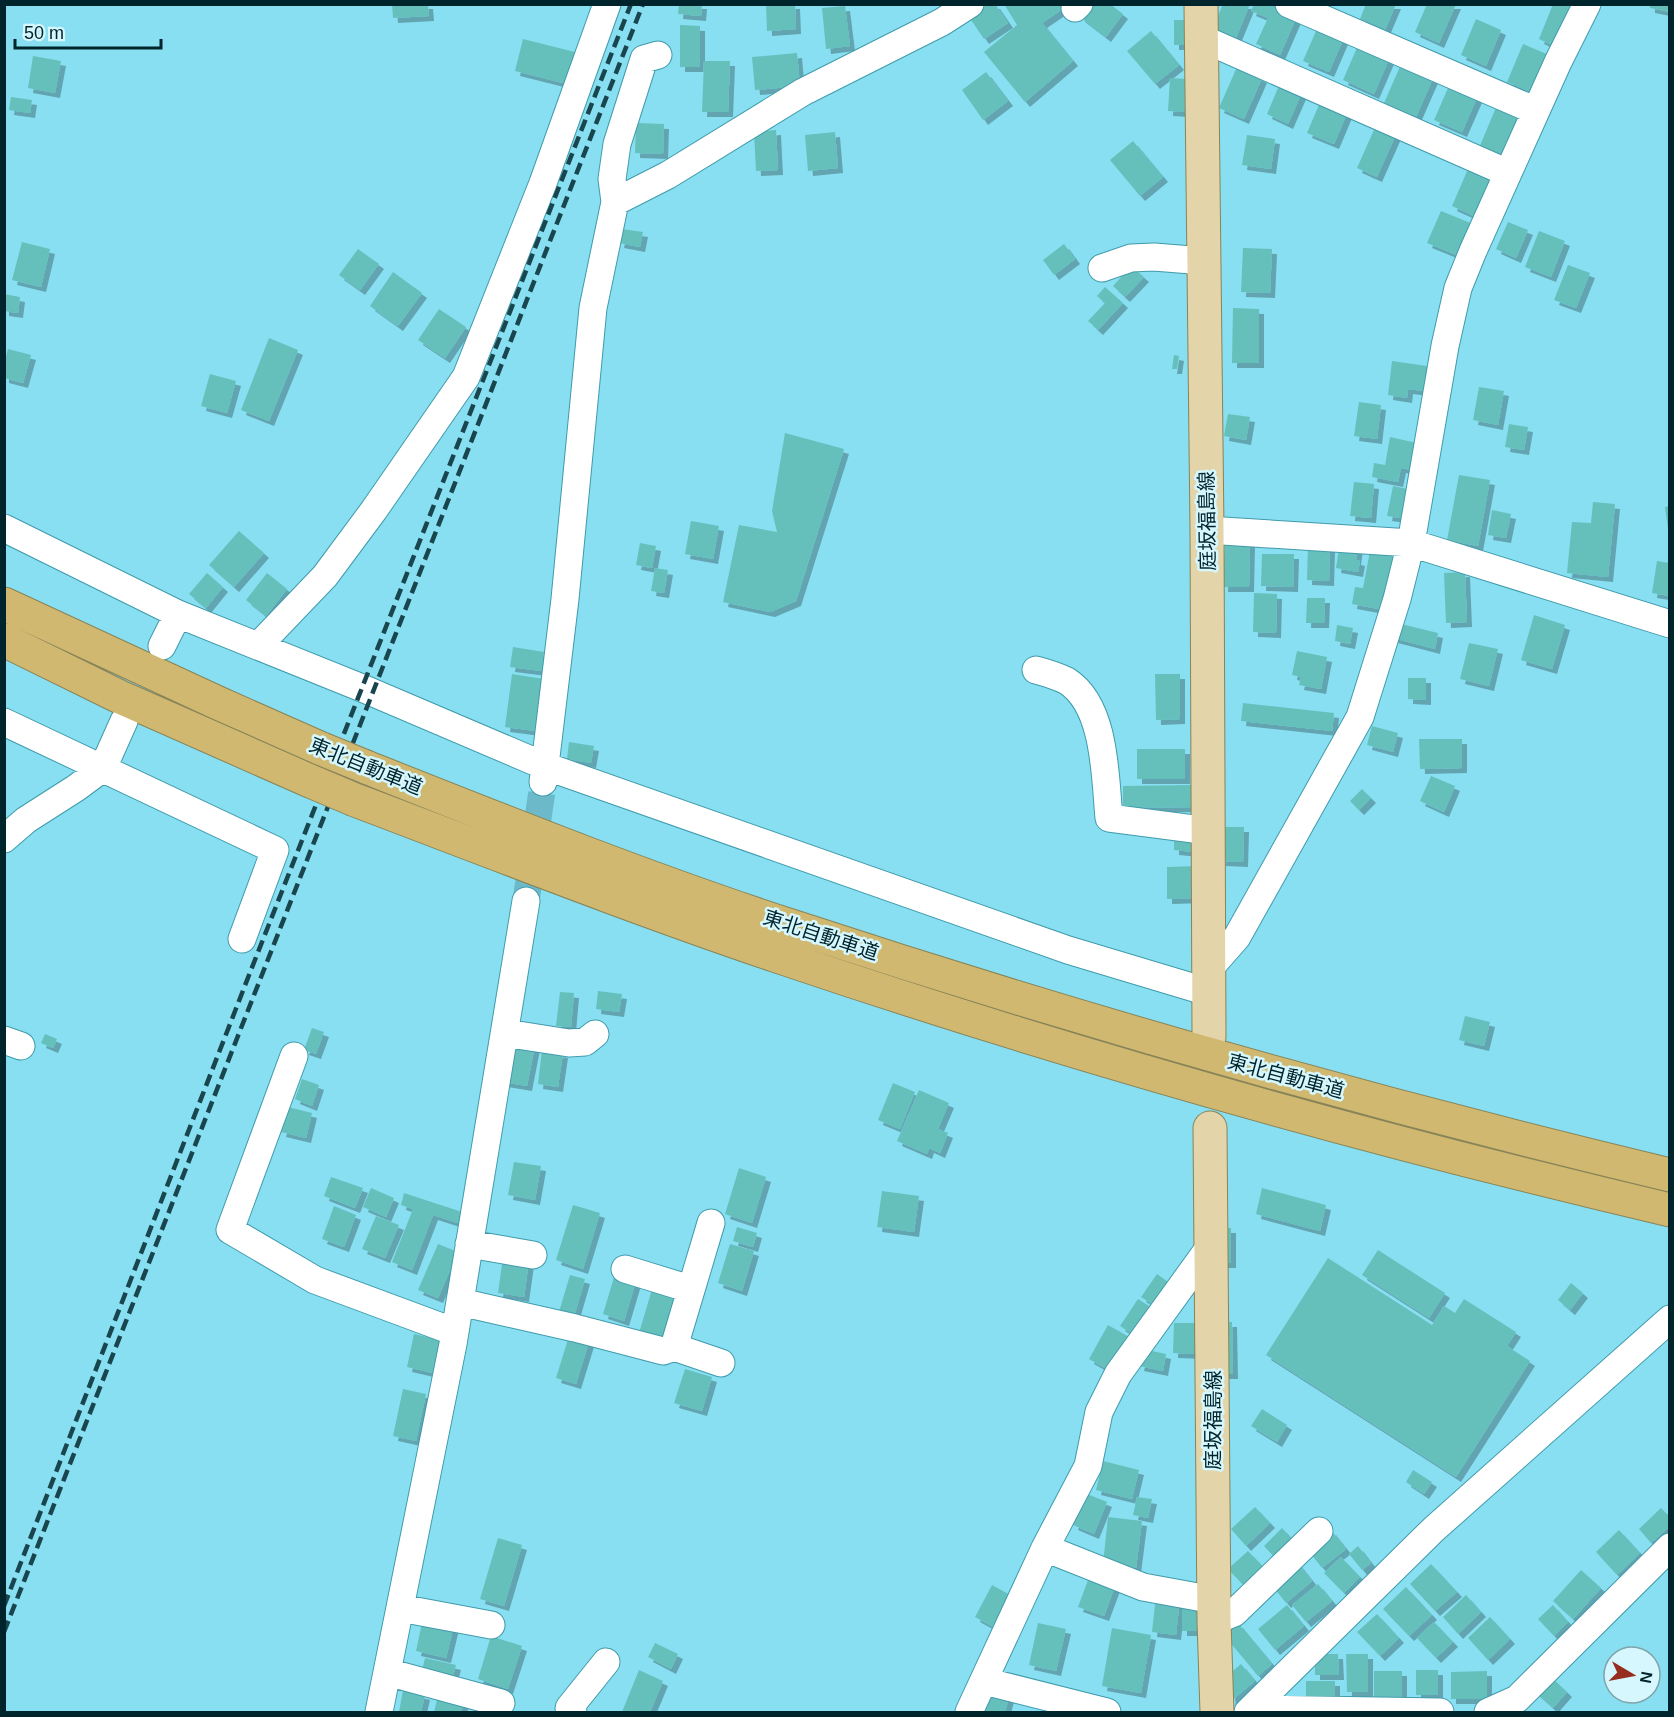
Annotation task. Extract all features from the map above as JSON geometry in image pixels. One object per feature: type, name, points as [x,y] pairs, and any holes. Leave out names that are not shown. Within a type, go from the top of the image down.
[{"type":"highway","name":"東北自動車道","points":[[4,604],[218,704],[322,749],[562,844],[777,921],[1187,1049],[1391,1105],[1670,1175]]},
{"type":"highway","name":"東北自動車道","points":[[4,640],[120,697],[355,800],[555,876],[776,955],[992,1025],[1186,1084],[1410,1145],[1670,1210]]},
{"type":"main road","name":"庭坂福島線","points":[[1201,4],[1207,530],[1209,1037]]},
{"type":"main road","name":"庭坂福島線","points":[[1210,1128],[1217,1713]]},
{"type":"street","points":[[258,646],[325,576],[374,510],[466,377],[543,183],[608,4]]},
{"type":"street","points":[[615,202],[668,175],[803,92],[942,22],[970,4]]},
{"type":"street","points":[[1289,4],[1536,111]]},
{"type":"street","points":[[4,528],[178,614],[258,646],[544,775],[1068,950],[1208,981],[1237,937],[1360,717],[1397,599],[1411,543],[1445,346],[1458,288],[1536,111],[1587,4]]},
{"type":"street","points":[[1201,38],[1508,173]]},
{"type":"street","points":[[544,775],[565,599],[593,308],[615,202],[612,179],[617,144],[644,59],[658,55]]},
{"type":"street","points":[[1102,268],[1131,258],[1154,257],[1204,261]]},
{"type":"street","points":[[1207,530],[1411,543],[1670,624]]},
{"type":"street","points":[[162,646],[178,614]]},
{"type":"street","points":[[1036,670],[1053,674],[1068,682],[1084,699],[1095,718],[1109,818],[1209,831]]},
{"type":"street","points":[[4,839],[26,820],[103,768],[124,721]]},
{"type":"street","points":[[4,722],[275,850],[242,939]]},
{"type":"street","points":[[379,1713],[455,1332],[526,902]]},
{"type":"street","points":[[505,1034],[569,1043],[585,1042],[595,1034]]},
{"type":"street","points":[[294,1056],[230,1230],[315,1280],[455,1332]]},
{"type":"street","points":[[674,1347],[711,1223]]},
{"type":"street","points":[[469,1244],[533,1255]]},
{"type":"street","points":[[969,1713],[1045,1548],[1088,1466],[1099,1412],[1118,1374],[1212,1244]]},
{"type":"street","points":[[625,1269],[690,1289]]},
{"type":"street","points":[[460,1302],[663,1351],[674,1347],[721,1363]]},
{"type":"street","points":[[1250,1711],[1434,1529],[1670,1319]]},
{"type":"street","points":[[1045,1548],[1143,1587],[1214,1610],[1233,1613],[1319,1531]]},
{"type":"street","points":[[1488,1713],[1517,1699],[1670,1547]]},
{"type":"street","points":[[400,1608],[491,1625]]},
{"type":"street","points":[[573,1713],[569,1708],[606,1662]]},
{"type":"street","points":[[387,1672],[501,1703]]},
{"type":"street","points":[[984,1681],[1107,1713]]},
{"type":"street","points":[[1250,1711],[1440,1713]]},
{"type":"building","points":[[392,4],[428,4],[429,16],[393,18]]},
{"type":"building","points":[[679,4],[702,4],[701,16],[678,14]]},
{"type":"building","points":[[766,4],[795,4],[796,29],[767,31]]},
{"type":"building","points":[[987,4],[995,4],[1008,23],[984,39],[969,17]]},
{"type":"building","points":[[1004,4],[1066,4],[1067,6],[1042,23],[1073,61],[1025,102],[984,52],[1017,25]]},
{"type":"building","points":[[1090,4],[1110,4],[1123,14],[1106,37],[1080,17]]},
{"type":"building","points":[[1223,4],[1250,4],[1236,38],[1213,28]]},
{"type":"building","points":[[1254,4],[1271,4],[1297,16],[1280,55],[1256,44],[1268,18],[1251,11]]},
{"type":"building","points":[[1366,4],[1396,4],[1385,30],[1360,19]]},
{"type":"building","points":[[1427,4],[1456,4],[1439,43],[1415,32]]},
{"type":"building","points":[[1553,4],[1571,6],[1554,46],[1539,39]]},
{"type":"building","points":[[1650,4],[1670,4],[1670,12],[1650,8]]},
{"type":"building","points":[[845,6],[850,46],[826,49],[822,8]]},
{"type":"building","points":[[1476,19],[1501,30],[1486,66],[1461,55]]},
{"type":"building","points":[[1174,20],[1188,20],[1188,45],[1174,45]]},
{"type":"building","points":[[1319,24],[1345,35],[1329,72],[1303,61]]},
{"type":"building","points":[[680,25],[700,26],[700,67],[680,67]]},
{"type":"building","points":[[1151,31],[1179,65],[1155,84],[1127,51]]},
{"type":"building","points":[[523,39],[575,52],[567,84],[515,71]]},
{"type":"building","points":[[1359,43],[1390,57],[1374,94],[1343,80]]},
{"type":"building","points":[[1523,44],[1549,55],[1532,93],[1507,82]]},
{"type":"building","points":[[797,53],[800,86],[755,90],[752,57]]},
{"type":"building","points":[[33,56],[61,61],[55,93],[28,88]]},
{"type":"building","points":[[704,61],[730,61],[728,112],[702,112]]},
{"type":"building","points":[[1402,62],[1434,76],[1416,117],[1384,103]]},
{"type":"building","points":[[1237,67],[1262,78],[1244,119],[1219,108]]},
{"type":"building","points":[[986,72],[1008,101],[983,120],[962,90]]},
{"type":"building","points":[[1170,78],[1186,79],[1184,112],[1168,111]]},
{"type":"building","points":[[1452,79],[1480,91],[1462,132],[1434,120]]},
{"type":"building","points":[[1281,81],[1303,90],[1288,124],[1267,114]]},
{"type":"building","points":[[11,97],[32,100],[30,113],[9,110]]},
{"type":"building","points":[[1321,100],[1348,111],[1334,144],[1307,133]]},
{"type":"building","points":[[1497,105],[1521,116],[1503,158],[1479,148]]},
{"type":"building","points":[[636,123],[664,124],[663,154],[635,153]]},
{"type":"building","points":[[1377,123],[1397,132],[1377,177],[1357,168]]},
{"type":"building","points":[[776,130],[778,170],[756,171],[754,132]]},
{"type":"building","points":[[835,132],[838,168],[808,171],[805,135]]},
{"type":"building","points":[[1247,135],[1275,139],[1271,169],[1242,165]]},
{"type":"building","points":[[1133,141],[1163,177],[1140,196],[1110,160]]},
{"type":"building","points":[[1468,169],[1492,180],[1476,217],[1452,206]]},
{"type":"building","points":[[1441,211],[1473,224],[1459,256],[1427,243]]},
{"type":"building","points":[[1508,222],[1528,230],[1516,258],[1496,249]]},
{"type":"building","points":[[622,229],[643,232],[640,247],[619,243]]},
{"type":"building","points":[[1539,231],[1565,241],[1551,277],[1525,267]]},
{"type":"building","points":[[22,242],[50,249],[41,287],[12,280]]},
{"type":"building","points":[[1064,244],[1075,259],[1054,275],[1043,260]]},
{"type":"building","points":[[1243,248],[1272,249],[1270,293],[1241,292]]},
{"type":"building","points":[[358,249],[379,264],[360,290],[339,275]]},
{"type":"building","points":[[1568,265],[1590,273],[1576,308],[1554,300]]},
{"type":"building","points":[[1131,266],[1144,277],[1125,297],[1113,286]]},
{"type":"building","points":[[393,272],[422,293],[398,326],[370,306]]},
{"type":"building","points":[[1105,287],[1123,303],[1098,330],[1088,321],[1105,303],[1097,296]]},
{"type":"building","points":[[4,294],[20,297],[18,313],[4,311]]},
{"type":"building","points":[[1233,308],[1259,309],[1259,363],[1232,363]]},
{"type":"building","points":[[439,309],[466,327],[445,358],[418,340]]},
{"type":"building","points":[[269,338],[298,350],[269,421],[241,410]]},
{"type":"building","points":[[8,349],[31,355],[23,383],[4,378],[4,363]]},
{"type":"building","points":[[1174,355],[1179,356],[1177,369],[1172,369]]},
{"type":"building","points":[[1392,361],[1434,367],[1431,392],[1408,389],[1407,398],[1388,395]]},
{"type":"building","points":[[210,374],[236,381],[227,413],[201,406]]},
{"type":"building","points":[[1479,387],[1504,391],[1498,425],[1473,420]]},
{"type":"building","points":[[1359,402],[1381,405],[1377,439],[1354,436]]},
{"type":"building","points":[[1228,414],[1250,417],[1246,440],[1224,436]]},
{"type":"building","points":[[1509,424],[1528,427],[1524,450],[1505,447]]},
{"type":"building","points":[[785,433],[844,449],[796,601],[770,612],[723,602],[739,525],[777,532],[772,511]]},
{"type":"building","points":[[1390,437],[1417,443],[1412,470],[1401,468],[1398,482],[1372,477],[1374,463],[1385,465]]},
{"type":"building","points":[[1459,475],[1490,480],[1478,546],[1447,540]]},
{"type":"building","points":[[1354,482],[1374,484],[1371,518],[1350,516]]},
{"type":"building","points":[[1393,486],[1412,490],[1407,519],[1387,516]]},
{"type":"building","points":[[1593,502],[1615,504],[1608,577],[1567,573],[1572,522],[1591,523]]},
{"type":"building","points":[[1670,506],[1670,529],[1668,529],[1665,507]]},
{"type":"building","points":[[1492,510],[1511,514],[1506,538],[1488,535]]},
{"type":"building","points":[[691,521],[719,526],[713,559],[685,554]]},
{"type":"building","points":[[239,531],[264,553],[234,587],[209,565]]},
{"type":"building","points":[[1225,540],[1250,540],[1249,587],[1223,587]]},
{"type":"building","points":[[640,543],[656,546],[652,568],[636,565]]},
{"type":"building","points":[[1340,543],[1358,545],[1356,560],[1360,561],[1358,572],[1336,568]]},
{"type":"building","points":[[1308,545],[1330,545],[1329,581],[1307,580]]},
{"type":"building","points":[[1370,551],[1393,555],[1384,610],[1352,604],[1355,587],[1363,588]]},
{"type":"building","points":[[1262,554],[1294,554],[1293,587],[1261,586]]},
{"type":"building","points":[[1657,561],[1670,563],[1670,596],[1652,593]]},
{"type":"building","points":[[655,568],[668,570],[664,593],[651,591]]},
{"type":"building","points":[[1465,572],[1467,622],[1446,623],[1444,573]]},
{"type":"building","points":[[207,573],[223,587],[206,608],[189,594]]},
{"type":"building","points":[[267,573],[287,589],[266,616],[246,600]]},
{"type":"building","points":[[1254,593],[1277,594],[1276,633],[1253,632]]},
{"type":"building","points":[[1307,598],[1325,598],[1324,623],[1306,623]]},
{"type":"building","points":[[1534,615],[1565,625],[1552,669],[1521,660]]},
{"type":"building","points":[[1397,623],[1438,633],[1435,649],[1393,638]]},
{"type":"building","points":[[1337,625],[1353,628],[1350,644],[1335,641]]},
{"type":"building","points":[[1469,643],[1498,649],[1489,686],[1460,679]]},
{"type":"building","points":[[513,647],[544,652],[542,671],[510,667]]},
{"type":"building","points":[[1297,651],[1327,657],[1321,689],[1299,685],[1301,677],[1292,675]]},
{"type":"building","points":[[512,674],[544,679],[536,731],[505,727]]},
{"type":"building","points":[[1155,674],[1180,674],[1180,719],[1156,720]]},
{"type":"building","points":[[1408,678],[1426,678],[1426,700],[1408,699]]},
{"type":"building","points":[[1243,703],[1334,713],[1332,731],[1241,721]]},
{"type":"building","points":[[1372,726],[1398,733],[1393,752],[1367,745]]},
{"type":"building","points":[[1419,739],[1462,739],[1462,768],[1420,769]]},
{"type":"building","points":[[569,742],[594,746],[591,763],[567,759]]},
{"type":"building","points":[[1137,749],[1185,749],[1185,779],[1137,779]]},
{"type":"building","points":[[1431,776],[1455,786],[1444,812],[1420,801]]},
{"type":"building","points":[[1192,785],[1193,807],[1123,808],[1123,786]]},
{"type":"building","points":[[1362,789],[1371,798],[1359,810],[1350,801]]},
{"type":"building","points":[[1222,827],[1244,827],[1243,862],[1221,861]]},
{"type":"building","points":[[1174,839],[1196,841],[1195,852],[1174,850]]},
{"type":"building","points":[[1198,866],[1200,898],[1167,899],[1167,867]]},
{"type":"building","points":[[598,991],[622,994],[619,1012],[596,1009]]},
{"type":"building","points":[[560,992],[574,993],[571,1027],[556,1026]]},
{"type":"building","points":[[1465,1016],[1490,1022],[1484,1046],[1459,1040]]},
{"type":"building","points":[[312,1028],[324,1032],[316,1054],[304,1050]]},
{"type":"building","points":[[45,1034],[57,1039],[53,1048],[41,1043]]},
{"type":"building","points":[[511,1041],[535,1045],[527,1086],[503,1082]]},
{"type":"building","points":[[542,1050],[563,1053],[558,1087],[538,1084]]},
{"type":"building","points":[[302,1079],[319,1085],[312,1106],[295,1099]]},
{"type":"building","points":[[893,1083],[915,1092],[900,1129],[878,1120]]},
{"type":"building","points":[[919,1090],[949,1103],[938,1129],[948,1133],[940,1153],[929,1148],[927,1154],[897,1141]]},
{"type":"building","points":[[288,1107],[312,1113],[306,1138],[281,1132]]},
{"type":"building","points":[[514,1162],[541,1166],[535,1200],[508,1195]]},
{"type":"building","points":[[739,1168],[766,1177],[752,1223],[725,1214]]},
{"type":"building","points":[[331,1177],[363,1188],[355,1208],[324,1196]]},
{"type":"building","points":[[371,1188],[394,1198],[386,1217],[363,1207]]},
{"type":"building","points":[[1262,1188],[1326,1205],[1320,1231],[1256,1214]]},
{"type":"building","points":[[882,1191],[919,1196],[914,1232],[877,1227]]},
{"type":"building","points":[[404,1193],[465,1213],[461,1224],[433,1215],[412,1270],[392,1262],[413,1209],[401,1205]]},
{"type":"building","points":[[573,1205],[600,1213],[583,1269],[556,1260]]},
{"type":"building","points":[[334,1206],[356,1215],[344,1247],[322,1239]]},
{"type":"building","points":[[376,1216],[399,1225],[385,1258],[362,1249]]},
{"type":"building","points":[[737,1227],[757,1233],[753,1247],[733,1241]]},
{"type":"building","points":[[1221,1228],[1231,1228],[1231,1263],[1221,1263]]},
{"type":"building","points":[[438,1244],[458,1252],[438,1298],[418,1290]]},
{"type":"building","points":[[730,1244],[754,1251],[742,1291],[718,1283]]},
{"type":"building","points":[[1378,1250],[1445,1293],[1429,1318],[1362,1275]]},
{"type":"building","points":[[503,1257],[529,1261],[524,1297],[498,1293]]},
{"type":"building","points":[[1328,1258],[1432,1325],[1444,1306],[1455,1313],[1464,1299],[1516,1332],[1507,1346],[1530,1361],[1456,1477],[1266,1355]]},
{"type":"building","points":[[615,1274],[636,1281],[624,1321],[603,1314]]},
{"type":"building","points":[[1157,1274],[1171,1284],[1155,1306],[1141,1297]]},
{"type":"building","points":[[570,1275],[585,1279],[574,1317],[559,1312]]},
{"type":"building","points":[[1571,1283],[1583,1293],[1570,1310],[1558,1300]]},
{"type":"building","points":[[653,1286],[684,1295],[669,1343],[639,1333]]},
{"type":"building","points":[[1138,1299],[1152,1308],[1134,1335],[1120,1326]]},
{"type":"building","points":[[1219,1322],[1232,1322],[1233,1374],[1220,1374]]},
{"type":"building","points":[[1174,1323],[1200,1323],[1200,1354],[1173,1353]]},
{"type":"building","points":[[1108,1325],[1131,1338],[1112,1372],[1089,1359]]},
{"type":"building","points":[[414,1334],[440,1340],[433,1373],[407,1367]]},
{"type":"building","points":[[569,1336],[589,1342],[576,1384],[556,1378]]},
{"type":"building","points":[[1143,1349],[1166,1354],[1163,1371],[1139,1366]]},
{"type":"building","points":[[685,1369],[712,1377],[702,1411],[674,1403]]},
{"type":"building","points":[[403,1389],[426,1394],[416,1441],[393,1436]]},
{"type":"building","points":[[1262,1409],[1287,1425],[1277,1442],[1251,1426]]},
{"type":"building","points":[[1103,1461],[1139,1470],[1132,1499],[1096,1490]]},
{"type":"building","points":[[1413,1470],[1432,1482],[1424,1494],[1406,1482]]},
{"type":"building","points":[[1087,1494],[1107,1502],[1094,1534],[1073,1525]]},
{"type":"building","points":[[1137,1497],[1152,1499],[1148,1518],[1133,1515]]},
{"type":"building","points":[[1255,1507],[1270,1523],[1246,1546],[1231,1529]]},
{"type":"building","points":[[1661,1508],[1670,1517],[1670,1526],[1651,1543],[1639,1529]]},
{"type":"building","points":[[1108,1517],[1142,1521],[1136,1568],[1103,1564]]},
{"type":"building","points":[[1282,1528],[1296,1543],[1277,1560],[1264,1546]]},
{"type":"building","points":[[1331,1530],[1346,1549],[1322,1568],[1307,1549]]},
{"type":"building","points":[[1619,1530],[1640,1553],[1617,1575],[1596,1552]]},
{"type":"building","points":[[498,1538],[522,1545],[504,1606],[480,1599]]},
{"type":"building","points":[[1358,1546],[1371,1563],[1362,1570],[1349,1554]]},
{"type":"building","points":[[1248,1551],[1269,1573],[1249,1591],[1228,1569]]},
{"type":"building","points":[[1341,1557],[1360,1577],[1344,1593],[1324,1573]]},
{"type":"building","points":[[1297,1562],[1312,1581],[1286,1603],[1271,1584]]},
{"type":"building","points":[[1431,1564],[1457,1592],[1435,1611],[1410,1584]]},
{"type":"building","points":[[1581,1570],[1601,1588],[1573,1619],[1553,1601]]},
{"type":"building","points":[[1091,1572],[1117,1581],[1104,1616],[1078,1607]]},
{"type":"building","points":[[1318,1584],[1332,1601],[1306,1622],[1292,1605]]},
{"type":"building","points":[[992,1585],[1012,1596],[995,1628],[975,1617]]},
{"type":"building","points":[[1406,1587],[1432,1615],[1409,1636],[1383,1609]]},
{"type":"building","points":[[1156,1595],[1180,1598],[1176,1635],[1152,1632]]},
{"type":"building","points":[[1466,1595],[1481,1612],[1458,1634],[1443,1617]]},
{"type":"building","points":[[1206,1601],[1206,1631],[1182,1631],[1182,1602]]},
{"type":"building","points":[[1287,1605],[1304,1626],[1275,1650],[1258,1629]]},
{"type":"building","points":[[1553,1605],[1568,1622],[1554,1636],[1538,1619]]},
{"type":"building","points":[[1377,1614],[1399,1638],[1380,1656],[1357,1632]]},
{"type":"building","points":[[1490,1617],[1510,1639],[1488,1660],[1468,1638]]},
{"type":"building","points":[[423,1618],[454,1625],[446,1658],[416,1651]]},
{"type":"building","points":[[1434,1622],[1453,1642],[1436,1658],[1417,1638]]},
{"type":"building","points":[[1038,1623],[1066,1629],[1056,1671],[1029,1665]]},
{"type":"building","points":[[1238,1623],[1272,1664],[1258,1676],[1224,1635]]},
{"type":"building","points":[[1112,1628],[1151,1635],[1141,1693],[1102,1686]]},
{"type":"building","points":[[491,1636],[522,1646],[508,1689],[478,1679]]},
{"type":"building","points":[[655,1643],[678,1654],[671,1669],[648,1657]]},
{"type":"building","points":[[1315,1654],[1338,1654],[1339,1675],[1315,1675]]},
{"type":"building","points":[[1346,1654],[1368,1654],[1368,1692],[1347,1692]]},
{"type":"building","points":[[425,1658],[456,1665],[451,1683],[421,1675]]},
{"type":"building","points":[[1241,1664],[1255,1681],[1231,1701],[1228,1675]]},
{"type":"building","points":[[639,1670],[663,1681],[650,1712],[622,1712]]},
{"type":"building","points":[[1416,1670],[1438,1670],[1438,1695],[1416,1695]]},
{"type":"building","points":[[1374,1671],[1402,1671],[1402,1699],[1374,1700]]},
{"type":"building","points":[[1487,1671],[1487,1699],[1451,1699],[1451,1672]]},
{"type":"building","points":[[1549,1675],[1567,1692],[1553,1708],[1534,1691]]},
{"type":"building","points":[[1306,1681],[1335,1681],[1335,1702],[1306,1702]]},
{"type":"building","points":[[403,1690],[425,1695],[421,1712],[399,1712]]},
{"type":"building","points":[[439,1692],[465,1698],[461,1712],[434,1712]]},
{"type":"building","points":[[990,1692],[1009,1697],[1005,1712],[984,1712]]},
{"type":"tunnel","points":[[526,901],[543,784]]},
{"type":"railway","points":[[4,1606],[631,4]]},
{"type":"railway","points":[[4,1632],[643,4]]}]
